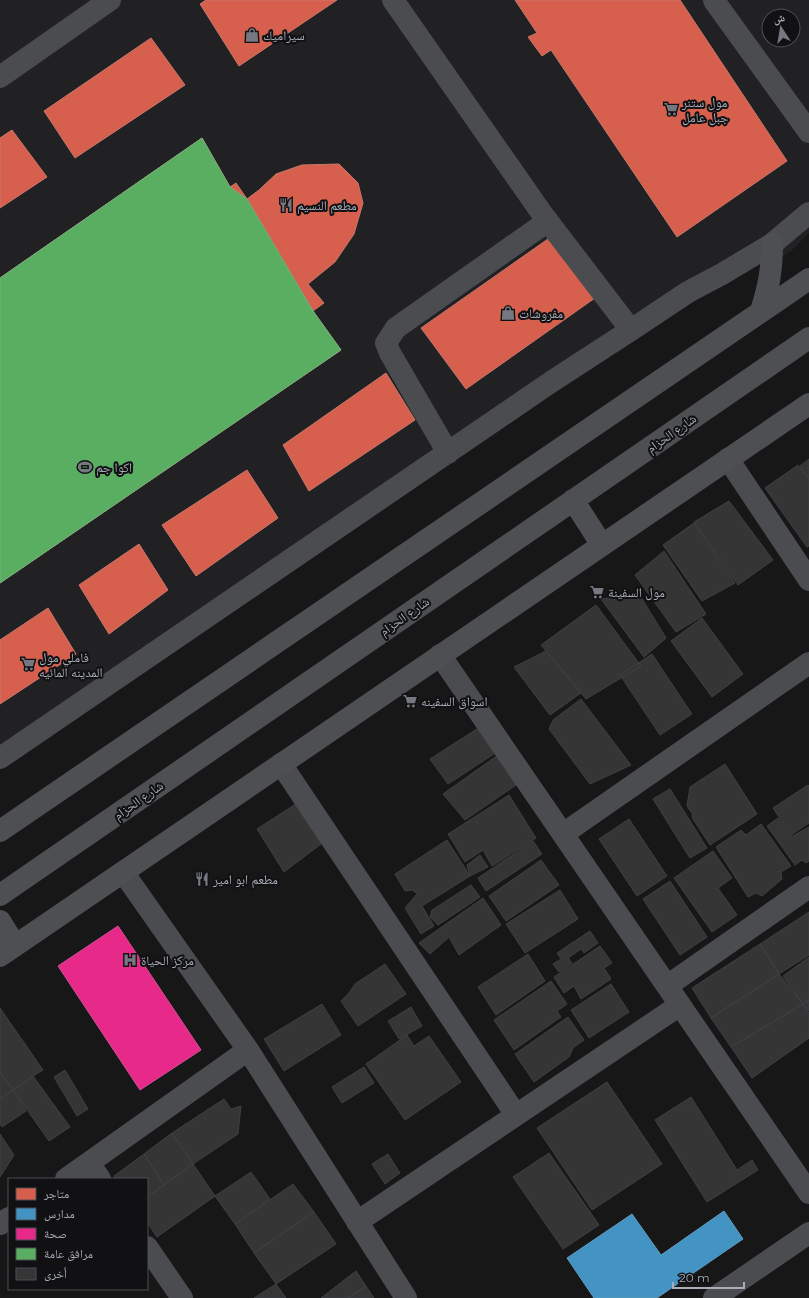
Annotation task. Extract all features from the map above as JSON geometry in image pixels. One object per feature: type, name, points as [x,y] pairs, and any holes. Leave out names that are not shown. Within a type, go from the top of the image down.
[{"type":"main road","points":[[761,311],[768,289],[772,267],[772,244]]},
{"type":"main road","points":[[0,831],[809,279]]},
{"type":"main road","name":"شارع الحزام","points":[[0,895],[809,338]]},
{"type":"main road","points":[[0,921],[8,951],[809,404]]},
{"type":"main road","points":[[573,500],[602,545]]},
{"type":"street","points":[[0,77],[110,0]]},
{"type":"street","points":[[393,0],[548,221],[631,330]]},
{"type":"street","points":[[714,0],[809,132]]},
{"type":"street","points":[[0,758],[551,382],[688,292],[722,274],[772,244],[809,213]]},
{"type":"street","points":[[448,453],[394,360],[386,343],[396,328],[548,221]]},
{"type":"street","points":[[728,459],[809,580]]},
{"type":"street","points":[[440,655],[809,1193]]},
{"type":"street","points":[[563,834],[809,664]]},
{"type":"street","points":[[281,764],[516,1115]]},
{"type":"street","points":[[124,872],[248,1050],[406,1298]]},
{"type":"street","points":[[667,986],[809,887]]},
{"type":"street","points":[[357,1222],[680,1005]]},
{"type":"street","points":[[70,1178],[95,1171],[248,1050]]},
{"type":"street","points":[[714,1298],[809,1233]]},
{"type":"street","points":[[148,1248],[182,1298]]},
{"type":"shaded area","points":[[0,0],[809,0],[809,233],[791,251],[771,264],[745,260],[0,751]]},
{"type":"building: متاجر","name":"سيراميك","points":[[206,0],[337,0],[239,66],[200,4]]},
{"type":"building: متاجر","name":"مول ستنر جبل عامل","points":[[515,0],[680,0],[787,161],[677,237],[551,50],[542,56],[528,37],[537,33]]},
{"type":"building: متاجر","points":[[151,38],[185,85],[75,158],[44,111]]},
{"type":"building: متاجر","points":[[12,130],[47,177],[0,208],[0,138]]},
{"type":"building: متاجر","name":"اكوا جم","points":[[202,138],[230,187],[236,183],[247,199],[276,174],[302,165],[339,164],[358,183],[363,203],[354,234],[335,262],[308,284],[324,303],[313,311],[341,350],[0,583],[0,278]]},
{"type":"building: متاجر","name":"مفروشات","points":[[548,239],[595,298],[466,389],[421,328]]},
{"type":"building: متاجر","points":[[386,373],[415,420],[309,491],[283,445]]},
{"type":"building: متاجر","points":[[247,470],[278,518],[196,576],[162,525]]},
{"type":"building: متاجر","points":[[139,544],[168,590],[109,634],[79,585]]},
{"type":"building: متاجر","points":[[48,608],[76,654],[0,704],[0,640]]},
{"type":"building: مدارس","points":[[724,1211],[743,1239],[657,1298],[594,1298],[567,1258],[632,1214],[661,1255]]},
{"type":"building: صحة","points":[[118,926],[201,1050],[140,1090],[58,966]]},
{"type":"building: مرافق عامة","name":"اكوا جم","points":[[202,138],[230,187],[247,199],[313,311],[341,350],[0,583],[0,278]]},
{"type":"building: أخرى","points":[[809,459],[809,479],[800,466]]},
{"type":"building: أخرى","points":[[798,465],[809,480],[809,546],[807,547],[765,488]]},
{"type":"building: أخرى","points":[[729,501],[773,560],[738,585],[694,522]]},
{"type":"building: أخرى","points":[[694,523],[735,583],[702,601],[663,545]]},
{"type":"building: أخرى","points":[[664,551],[706,614],[676,632],[635,575]]},
{"type":"building: أخرى","points":[[639,594],[666,638],[644,657],[601,599]]},
{"type":"building: أخرى","points":[[596,605],[641,666],[586,699],[541,645]]},
{"type":"building: أخرى","points":[[702,618],[743,674],[712,697],[671,641]]},
{"type":"building: أخرى","points":[[546,651],[581,693],[550,715],[514,667]]},
{"type":"building: أخرى","points":[[652,654],[692,714],[660,735],[620,675]]},
{"type":"building: أخرى","points":[[581,699],[631,765],[590,784],[549,729],[553,720]]},
{"type":"building: أخرى","points":[[480,727],[497,752],[448,784],[430,759]]},
{"type":"building: أخرى","points":[[498,755],[516,785],[465,820],[443,794]]},
{"type":"building: أخرى","points":[[725,764],[757,814],[710,845],[693,819],[692,813],[687,806],[690,787]]},
{"type":"building: أخرى","points":[[808,785],[809,823],[791,835],[773,808]]},
{"type":"building: أخرى","points":[[670,789],[707,848],[690,858],[653,799]]},
{"type":"building: أخرى","points":[[509,795],[536,838],[492,866],[483,850],[465,862],[448,834]]},
{"type":"building: أخرى","points":[[299,802],[325,841],[284,872],[257,829]]},
{"type":"building: أخرى","points":[[778,818],[791,837],[809,827],[809,861],[806,863],[802,860],[795,865],[767,826]]},
{"type":"building: أخرى","points":[[629,819],[667,876],[637,896],[599,839]]},
{"type":"building: أخرى","points":[[761,824],[791,866],[781,872],[782,879],[762,896],[756,893],[748,897],[716,847],[741,830],[746,835]]},
{"type":"building: أخرى","points":[[447,840],[470,876],[422,906],[434,926],[421,934],[405,908],[417,894],[413,890],[405,891],[395,874]]},
{"type":"building: أخرى","points":[[533,841],[542,854],[486,891],[478,878]]},
{"type":"building: أخرى","points":[[713,851],[732,878],[718,888],[737,915],[712,932],[674,878]]},
{"type":"building: أخرى","points":[[480,855],[488,867],[470,876],[467,865]]},
{"type":"building: أخرى","points":[[541,860],[559,885],[506,921],[489,896]]},
{"type":"building: أخرى","points":[[670,881],[707,937],[680,955],[643,899]]},
{"type":"building: أخرى","points":[[471,885],[480,897],[438,925],[430,917],[432,910]]},
{"type":"building: أخرى","points":[[560,890],[578,919],[525,953],[506,924]]},
{"type":"building: أخرى","points":[[483,898],[501,925],[459,955],[449,937],[430,954],[419,943]]},
{"type":"building: أخرى","points":[[809,912],[809,955],[779,974],[760,944]]},
{"type":"building: أخرى","points":[[590,931],[598,943],[584,953],[581,949],[568,958],[572,963],[559,972],[553,964],[561,959],[557,953]]},
{"type":"building: أخرى","points":[[760,944],[779,974],[711,1018],[692,988]]},
{"type":"building: أخرى","points":[[600,946],[612,963],[604,968],[611,979],[581,999],[574,986],[564,993],[554,977]]},
{"type":"building: أخرى","points":[[528,954],[545,981],[496,1015],[478,987]]},
{"type":"building: أخرى","points":[[809,957],[809,1000],[803,1004],[783,976]]},
{"type":"building: أخرى","points":[[385,964],[406,994],[358,1026],[341,1001],[355,984]]},
{"type":"building: أخرى","points":[[779,974],[803,1004],[731,1047],[711,1018]]},
{"type":"building: أخرى","points":[[551,981],[567,1004],[557,1011],[561,1017],[514,1050],[494,1020]]},
{"type":"building: أخرى","points":[[611,984],[629,1012],[589,1038],[571,1010]]},
{"type":"building: أخرى","points":[[809,1000],[809,1011],[803,1004]]},
{"type":"building: أخرى","points":[[322,1004],[341,1035],[284,1071],[264,1039]]},
{"type":"building: أخرى","points":[[803,1004],[809,1013],[809,1038],[752,1078],[731,1047]]},
{"type":"building: أخرى","points":[[411,1007],[422,1026],[399,1039],[388,1021]]},
{"type":"building: أخرى","points":[[0,1008],[43,1070],[13,1090],[0,1072]]},
{"type":"building: أخرى","points":[[568,1017],[584,1040],[573,1048],[569,1057],[534,1082],[515,1054]]},
{"type":"building: أخرى","points":[[407,1035],[414,1046],[429,1036],[461,1082],[405,1120],[366,1064]]},
{"type":"building: أخرى","points":[[364,1067],[374,1083],[342,1103],[332,1087]]},
{"type":"building: أخرى","points":[[65,1070],[88,1109],[77,1116],[54,1077]]},
{"type":"building: أخرى","points":[[0,1072],[13,1090],[0,1099]]},
{"type":"building: أخرى","points":[[33,1076],[70,1127],[49,1141],[13,1090]]},
{"type":"building: أخرى","points":[[607,1082],[662,1164],[592,1210],[537,1128]]},
{"type":"building: أخرى","points":[[13,1090],[26,1111],[2,1127],[0,1124],[0,1099]]},
{"type":"building: أخرى","points":[[691,1097],[737,1170],[752,1160],[758,1170],[707,1202],[655,1120]]},
{"type":"building: أخرى","points":[[224,1099],[231,1109],[241,1106],[238,1134],[193,1164],[172,1133]]},
{"type":"building: أخرى","points":[[172,1133],[193,1164],[164,1185],[144,1154]]},
{"type":"building: أخرى","points":[[0,1134],[14,1155],[0,1177]]},
{"type":"building: أخرى","points":[[549,1153],[599,1225],[563,1249],[513,1177]]},
{"type":"building: أخرى","points":[[144,1154],[164,1185],[148,1196],[148,1178],[115,1178],[114,1176]]},
{"type":"building: أخرى","points":[[388,1154],[400,1173],[385,1184],[372,1164]]},
{"type":"building: أخرى","points":[[193,1164],[215,1196],[157,1237],[148,1224],[148,1196]]},
{"type":"building: أخرى","points":[[251,1172],[270,1199],[235,1224],[215,1196]]},
{"type":"building: أخرى","points":[[293,1184],[314,1212],[254,1253],[235,1224]]},
{"type":"building: أخرى","points":[[314,1212],[336,1244],[276,1284],[254,1253]]},
{"type":"building: أخرى","points":[[356,1271],[366,1286],[348,1298],[321,1298]]},
{"type":"building: أخرى","points":[[276,1284],[286,1298],[254,1298]]},
{"type":"building: أخرى","points":[[366,1286],[374,1298],[348,1298]]},
{"type":"place","name":"سيراميك","points":[[252,35]]},
{"type":"place","name":"مول ستنر جبل عامل","points":[[671,109]]},
{"type":"place","name":"مطعم النسيم","points":[[286,205]]},
{"type":"place","name":"مفروشات","points":[[508,313]]},
{"type":"place","name":"اكوا جم","points":[[85,467]]},
{"type":"place","name":"مول السفينة","points":[[597,592]]},
{"type":"place","name":"فاملي مول المدينه المائيه","points":[[28,664]]},
{"type":"place","name":"اسواق السفينه","points":[[410,701]]},
{"type":"place","name":"مطعم ابو امير","points":[[202,879]]},
{"type":"place","name":"مركز الحياة","points":[[130,960]]}]
